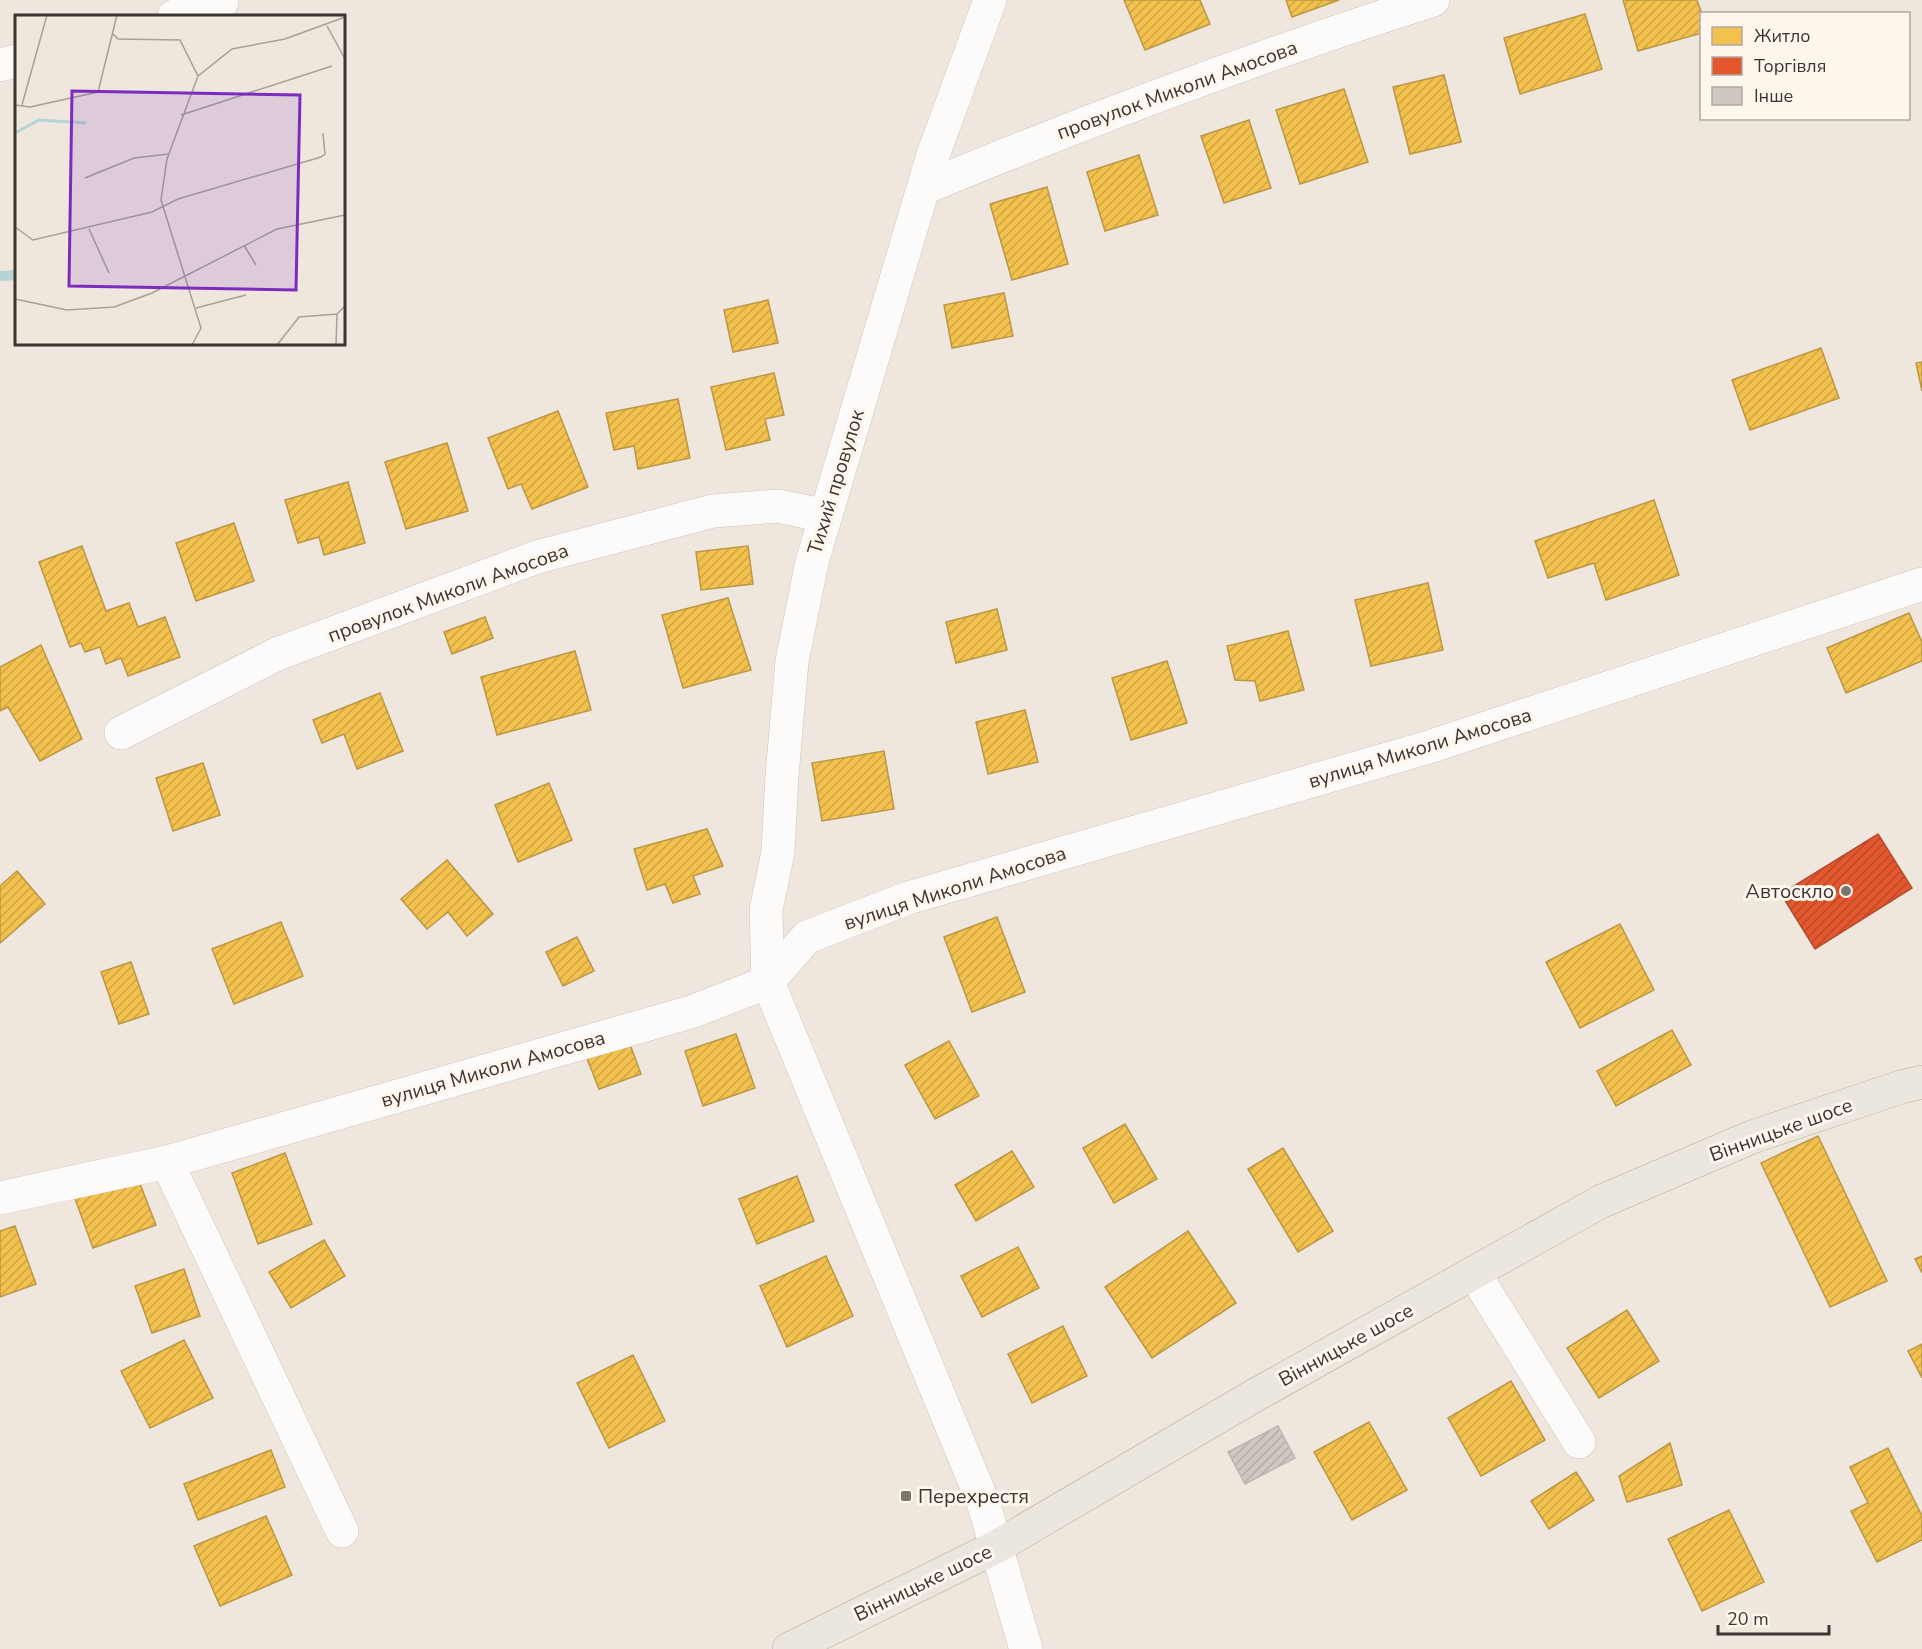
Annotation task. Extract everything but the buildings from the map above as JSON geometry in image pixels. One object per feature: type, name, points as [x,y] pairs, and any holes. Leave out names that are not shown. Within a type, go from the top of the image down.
[{"type":"main road","name":"Вінницьке шосе","points":[[789,1649],[996,1547],[1252,1397],[1600,1202],[1752,1137],[1922,1082]]},
{"type":"street","name":"Тихий провулок","points":[[768,982],[766,910],[778,852],[792,661],[812,562],[933,155],[990,0]]},
{"type":"street","name":"провулок Миколи Амосова","points":[[924,188],[1033,143],[1358,24],[1433,0]]},
{"type":"street","points":[[177,15],[222,1]]},
{"type":"street","points":[[0,64],[15,61]]},
{"type":"street","name":"провулок Миколи Амосова","points":[[121,733],[277,654],[537,557],[713,511],[778,506],[826,516]]},
{"type":"street","name":"вулиця Миколи Амосова","points":[[0,1198],[167,1162],[691,1012],[768,982],[807,937],[908,898],[1432,746],[1922,584]]},
{"type":"street","points":[[768,982],[983,1502],[1026,1649]]},
{"type":"street","points":[[167,1162],[342,1531]]},
{"type":"street","points":[[1474,1274],[1579,1442]]},
{"type":"waterway","points":[[0,276],[15,275]]},
{"type":"place","name":"Автоскло","points":[[1846,891]]},
{"type":"place","name":"Перехрестя","points":[[906,1496]]}]
